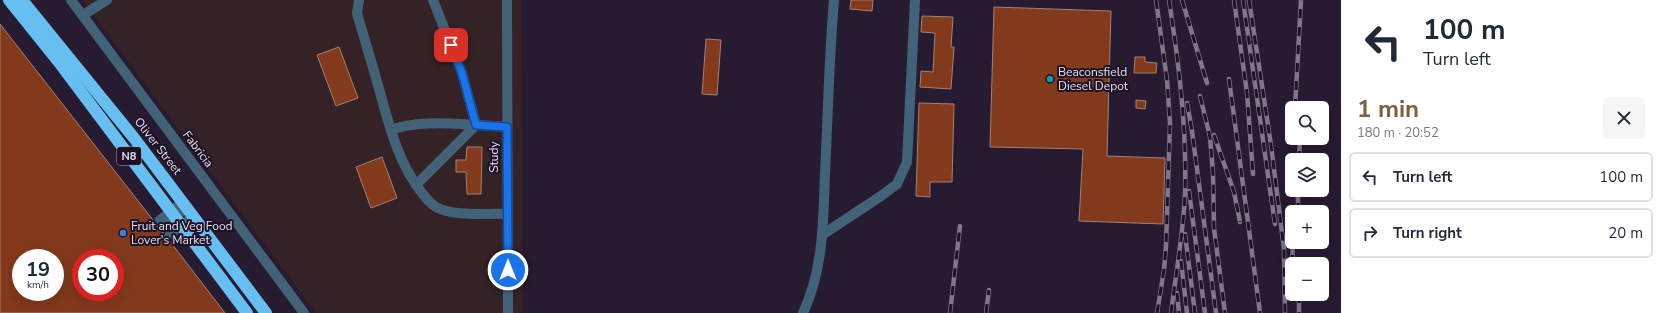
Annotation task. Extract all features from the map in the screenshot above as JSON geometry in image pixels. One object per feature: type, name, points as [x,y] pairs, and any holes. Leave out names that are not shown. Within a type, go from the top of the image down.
[{"type":"highway","name":"N8","points":[[9,0],[58,61],[246,313]]},
{"type":"highway","name":"Oliver Street","points":[[22,0],[134,138],[266,313]]},
{"type":"street","name":"Fabricia","points":[[71,0],[304,313]]},
{"type":"street","points":[[83,15],[107,0]]},
{"type":"street","points":[[359,0],[357,13],[391,130],[400,157],[416,185],[425,197],[435,206],[446,211],[457,213],[508,214]]},
{"type":"street","points":[[433,0],[462,73],[476,125]]},
{"type":"street","name":"Study","points":[[507,0],[508,313]]},
{"type":"street","points":[[803,313],[815,284],[822,235],[834,0]]},
{"type":"street","points":[[822,235],[897,184],[907,162],[915,0]]},
{"type":"street","points":[[391,130],[399,126],[422,123],[507,127]]},
{"type":"street","points":[[416,185],[476,125]]},
{"type":"street","points":[[176,218],[188,208]]},
{"type":"street","points":[[170,234],[176,218],[188,208]]},
{"type":"shaded area","points":[[82,0],[522,0],[523,313],[316,313]]},
{"type":"building","points":[[851,0],[873,0],[872,11],[850,9]]},
{"type":"building","name":"Beaconsfield Diesel Depot","points":[[994,7],[1111,11],[1107,156],[1165,158],[1163,224],[1079,221],[1083,149],[990,147]]},
{"type":"building","points":[[922,16],[953,17],[951,47],[954,47],[951,89],[920,87],[921,71],[933,72],[935,33],[921,32]]},
{"type":"building","points":[[0,24],[153,220],[153,229],[163,232],[165,238],[169,240],[225,313],[0,313]]},
{"type":"building","points":[[706,39],[721,40],[717,95],[702,94]]},
{"type":"building","points":[[339,47],[358,98],[336,106],[317,55]]},
{"type":"building","points":[[1135,57],[1145,57],[1145,62],[1157,63],[1156,73],[1134,73]]},
{"type":"building","points":[[1136,100],[1146,101],[1145,109],[1136,108]]},
{"type":"building","points":[[919,103],[954,104],[952,182],[930,182],[930,197],[916,196]]},
{"type":"building","points":[[467,147],[482,147],[481,194],[467,194],[466,172],[456,172],[456,160],[466,160]]},
{"type":"building","points":[[382,157],[397,198],[371,208],[356,167]]},
{"type":"railway","points":[[1156,0],[1167,80],[1170,123],[1166,246],[1164,270],[1157,313]]},
{"type":"railway","points":[[1169,0],[1182,97],[1185,146],[1185,195],[1183,224],[1171,313]]},
{"type":"railway","points":[[1182,0],[1207,83]]},
{"type":"railway","points":[[1234,0],[1247,93],[1253,174]]},
{"type":"railway","points":[[1243,0],[1275,224]]},
{"type":"railway","points":[[1249,0],[1271,145],[1284,249],[1285,313]]},
{"type":"railway","points":[[1295,101],[1301,0]]},
{"type":"railway","points":[[1229,79],[1260,313]]},
{"type":"railway","points":[[1200,96],[1210,137],[1213,173],[1214,228],[1225,313]]},
{"type":"railway","points":[[1187,103],[1216,313]]},
{"type":"railway","points":[[1214,135],[1234,192],[1240,222]]},
{"type":"railway","points":[[1299,153],[1300,145]]},
{"type":"railway","points":[[1189,191],[1205,313]]},
{"type":"railway","points":[[1298,197],[1298,205]]},
{"type":"railway","points":[[950,313],[960,226]]},
{"type":"railway","points":[[1185,234],[1195,313]]},
{"type":"railway","points":[[1292,257],[1293,249]]},
{"type":"railway","points":[[1181,261],[1187,313]]},
{"type":"railway","points":[[986,313],[989,290]]},
{"type":"railway","points":[[1177,293],[1179,313]]},
{"type":"railway","points":[[1299,301],[1299,313]]},
{"type":"place","name":"Beaconsfield Diesel Depot","points":[[1050,79]]},
{"type":"place","name":"Fruit and Veg Food Lover's Market","points":[[123,233]]},
{"type":"route","points":[[451,45],[462,73],[476,125],[507,127],[508,270]]}]
